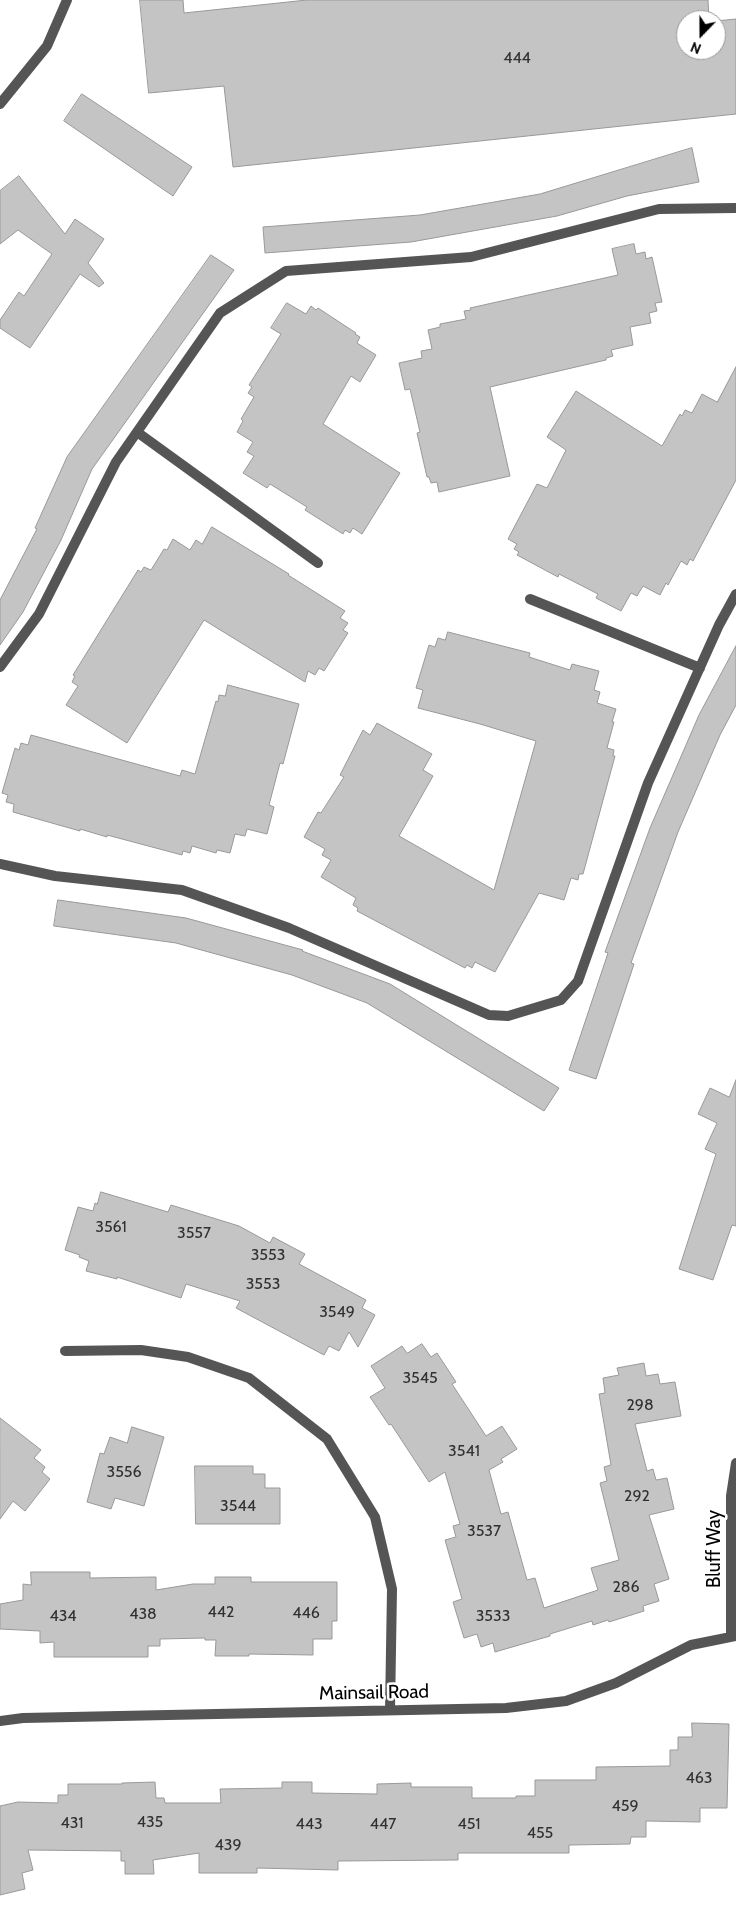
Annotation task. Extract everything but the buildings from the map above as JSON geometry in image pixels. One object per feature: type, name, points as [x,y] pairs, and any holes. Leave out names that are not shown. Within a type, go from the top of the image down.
[{"type":"street","points":[[0,104],[47,46],[67,0]]},
{"type":"street","points":[[0,667],[38,614],[116,462],[220,313],[286,271],[471,257],[659,209],[736,208]]},
{"type":"street","points":[[137,432],[318,563]]},
{"type":"street","points":[[0,864],[55,876],[182,890],[289,928],[489,1014],[508,1016],[561,1000],[578,982],[648,783],[719,625],[736,594]]},
{"type":"street","points":[[530,599],[700,668]]},
{"type":"street","points":[[65,1351],[151,1352],[188,1357],[249,1378],[327,1439],[375,1518],[392,1590],[390,1710]]},
{"type":"street","name":"Bluff Way","points":[[734,1636],[731,1496],[736,1463]]},
{"type":"street","name":"Mainsail Road","points":[[0,1721],[23,1718],[506,1708],[566,1701],[616,1683],[691,1645],[734,1636]]}]
